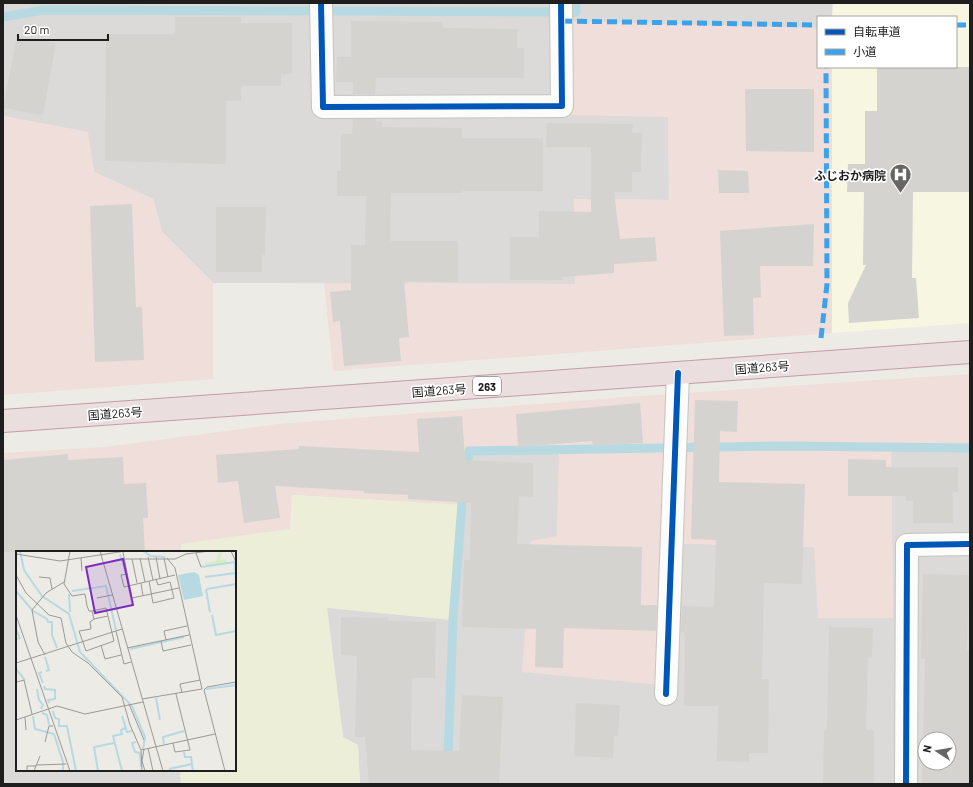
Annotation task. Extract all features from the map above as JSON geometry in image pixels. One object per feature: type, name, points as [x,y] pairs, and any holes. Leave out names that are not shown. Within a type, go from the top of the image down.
[{"type":"highway","name":"国道263号","points":[[3,421],[970,352]]},
{"type":"street","points":[[321,13],[323,107],[562,106],[561,9]]},
{"type":"street","points":[[666,694],[678,372]]},
{"type":"street","points":[[906,784],[907,545],[970,544]]},
{"type":"shaded area","points":[[3,3],[833,3],[832,16],[817,16],[817,28],[572,22],[668,117],[669,200],[574,199],[575,284],[213,283],[162,232],[153,199],[94,172],[87,132],[3,116]]},
{"type":"shaded area","name":"ふじおか病院","points":[[833,3],[970,3],[970,323],[832,333],[832,68],[957,68],[957,16],[832,16]]},
{"type":"shaded area","points":[[572,21],[817,28],[817,68],[832,68],[832,333],[333,371],[324,283],[575,284],[574,199],[669,200],[668,117],[572,115]]},
{"type":"shaded area","points":[[3,116],[88,132],[94,172],[153,199],[162,232],[213,283],[213,379],[3,395]]},
{"type":"shaded area","points":[[970,374],[970,448],[891,447],[893,618],[818,618],[814,547],[663,543],[662,685],[522,672],[531,541],[557,536],[559,449],[469,451],[461,505],[293,495],[290,529],[181,544],[182,551],[20,551],[3,547],[3,453],[105,447],[278,424],[640,396]]},
{"type":"shaded area","points":[[891,447],[970,448],[970,784],[360,784],[358,745],[343,737],[327,607],[453,620],[461,505],[469,451],[560,449],[557,536],[663,543],[814,547],[893,618]]},
{"type":"shaded area","points":[[292,495],[461,505],[453,620],[327,608],[343,737],[358,745],[360,784],[181,784],[180,771],[236,771],[236,551],[181,551],[181,544],[290,529]]},
{"type":"shaded area","points":[[3,547],[16,552],[16,771],[180,771],[181,784],[3,784]]},
{"type":"building","points":[[175,17],[241,17],[241,23],[292,23],[292,74],[281,74],[281,86],[241,86],[241,101],[226,101],[226,164],[105,161],[106,34],[175,34]]},
{"type":"building","points":[[351,21],[443,22],[443,28],[517,29],[517,48],[524,48],[524,78],[376,78],[375,94],[353,94],[353,82],[336,82],[337,57],[351,57]]},
{"type":"building","points":[[17,36],[56,43],[43,115],[3,108]]},
{"type":"building","points":[[970,67],[970,192],[913,192],[912,278],[916,278],[919,318],[849,323],[848,303],[866,265],[863,265],[864,192],[847,192],[848,164],[865,164],[865,111],[877,111],[877,68]]},
{"type":"building","points":[[745,89],[814,89],[814,152],[746,151]]},
{"type":"building","points":[[353,119],[375,119],[375,121],[382,122],[382,127],[462,128],[462,138],[543,138],[543,191],[391,193],[390,241],[458,241],[458,282],[404,281],[409,337],[399,338],[401,361],[344,366],[340,321],[333,322],[330,292],[351,290],[351,245],[365,245],[366,196],[337,196],[337,171],[341,171],[341,134],[352,134]]},
{"type":"building","points":[[547,123],[633,124],[632,133],[642,133],[641,172],[632,172],[632,192],[614,192],[620,239],[655,237],[657,261],[614,264],[614,273],[563,277],[563,280],[510,280],[510,237],[539,237],[539,211],[591,212],[591,147],[546,147]]},
{"type":"building","points":[[718,170],[748,171],[749,193],[719,193]]},
{"type":"building","points":[[132,204],[136,307],[142,307],[144,360],[95,362],[90,206]]},
{"type":"building","points":[[216,207],[266,207],[265,255],[262,255],[262,272],[216,272]]},
{"type":"building","points":[[814,224],[813,266],[760,266],[761,297],[753,298],[754,335],[724,336],[720,231]]},
{"type":"building","points":[[695,400],[738,401],[737,432],[720,431],[719,482],[805,484],[802,584],[764,583],[762,679],[769,679],[768,753],[749,753],[749,762],[717,761],[718,706],[684,706],[685,642],[684,632],[681,632],[682,606],[714,607],[716,540],[691,539]]},
{"type":"building","points":[[640,403],[643,443],[593,446],[592,441],[518,447],[516,414]]},
{"type":"building","points":[[462,416],[465,460],[533,463],[533,497],[519,496],[517,544],[642,547],[641,605],[657,605],[656,631],[564,628],[563,668],[535,667],[536,629],[462,627],[464,560],[470,560],[471,503],[408,499],[408,495],[364,493],[364,491],[275,486],[280,518],[244,523],[238,481],[218,483],[216,455],[299,449],[299,446],[419,452],[417,419]]},
{"type":"building","points":[[68,454],[68,460],[123,457],[124,484],[146,483],[148,518],[143,518],[145,551],[3,552],[3,460]]},
{"type":"building","points":[[848,459],[886,460],[886,467],[958,467],[958,492],[953,492],[953,523],[913,523],[913,501],[906,501],[906,496],[848,496]]},
{"type":"building","points":[[923,574],[969,575],[967,650],[970,650],[969,784],[922,784],[922,771],[957,771],[957,731],[923,731],[925,659],[921,659]]},
{"type":"building","points":[[341,617],[388,618],[388,621],[436,622],[435,678],[412,678],[411,750],[459,751],[462,695],[503,697],[499,784],[369,784],[365,737],[355,737],[357,656],[341,655]]},
{"type":"building","points":[[829,627],[873,628],[872,658],[868,658],[866,730],[874,730],[874,784],[823,784],[824,730],[827,730]]},
{"type":"building","points":[[576,703],[620,705],[618,736],[614,736],[613,758],[574,756]]},
{"type":"waterway","points":[[3,17],[44,10],[576,12],[576,3]]},
{"type":"waterway","points":[[466,471],[469,451],[784,446],[970,448]]},
{"type":"waterway","points":[[447,784],[453,620],[463,490]]},
{"type":"marked path","points":[[562,21],[817,25]]},
{"type":"marked path","points":[[957,25],[970,25]]},
{"type":"marked path","points":[[821,338],[827,284],[826,68]]},
{"type":"cycle path","points":[[321,3],[323,107],[562,106],[561,3]]},
{"type":"cycle path","points":[[666,694],[678,373]]},
{"type":"cycle path","points":[[906,784],[907,545],[970,544]]},
{"type":"place","name":"ふじおか病院","points":[[901,194]]}]
